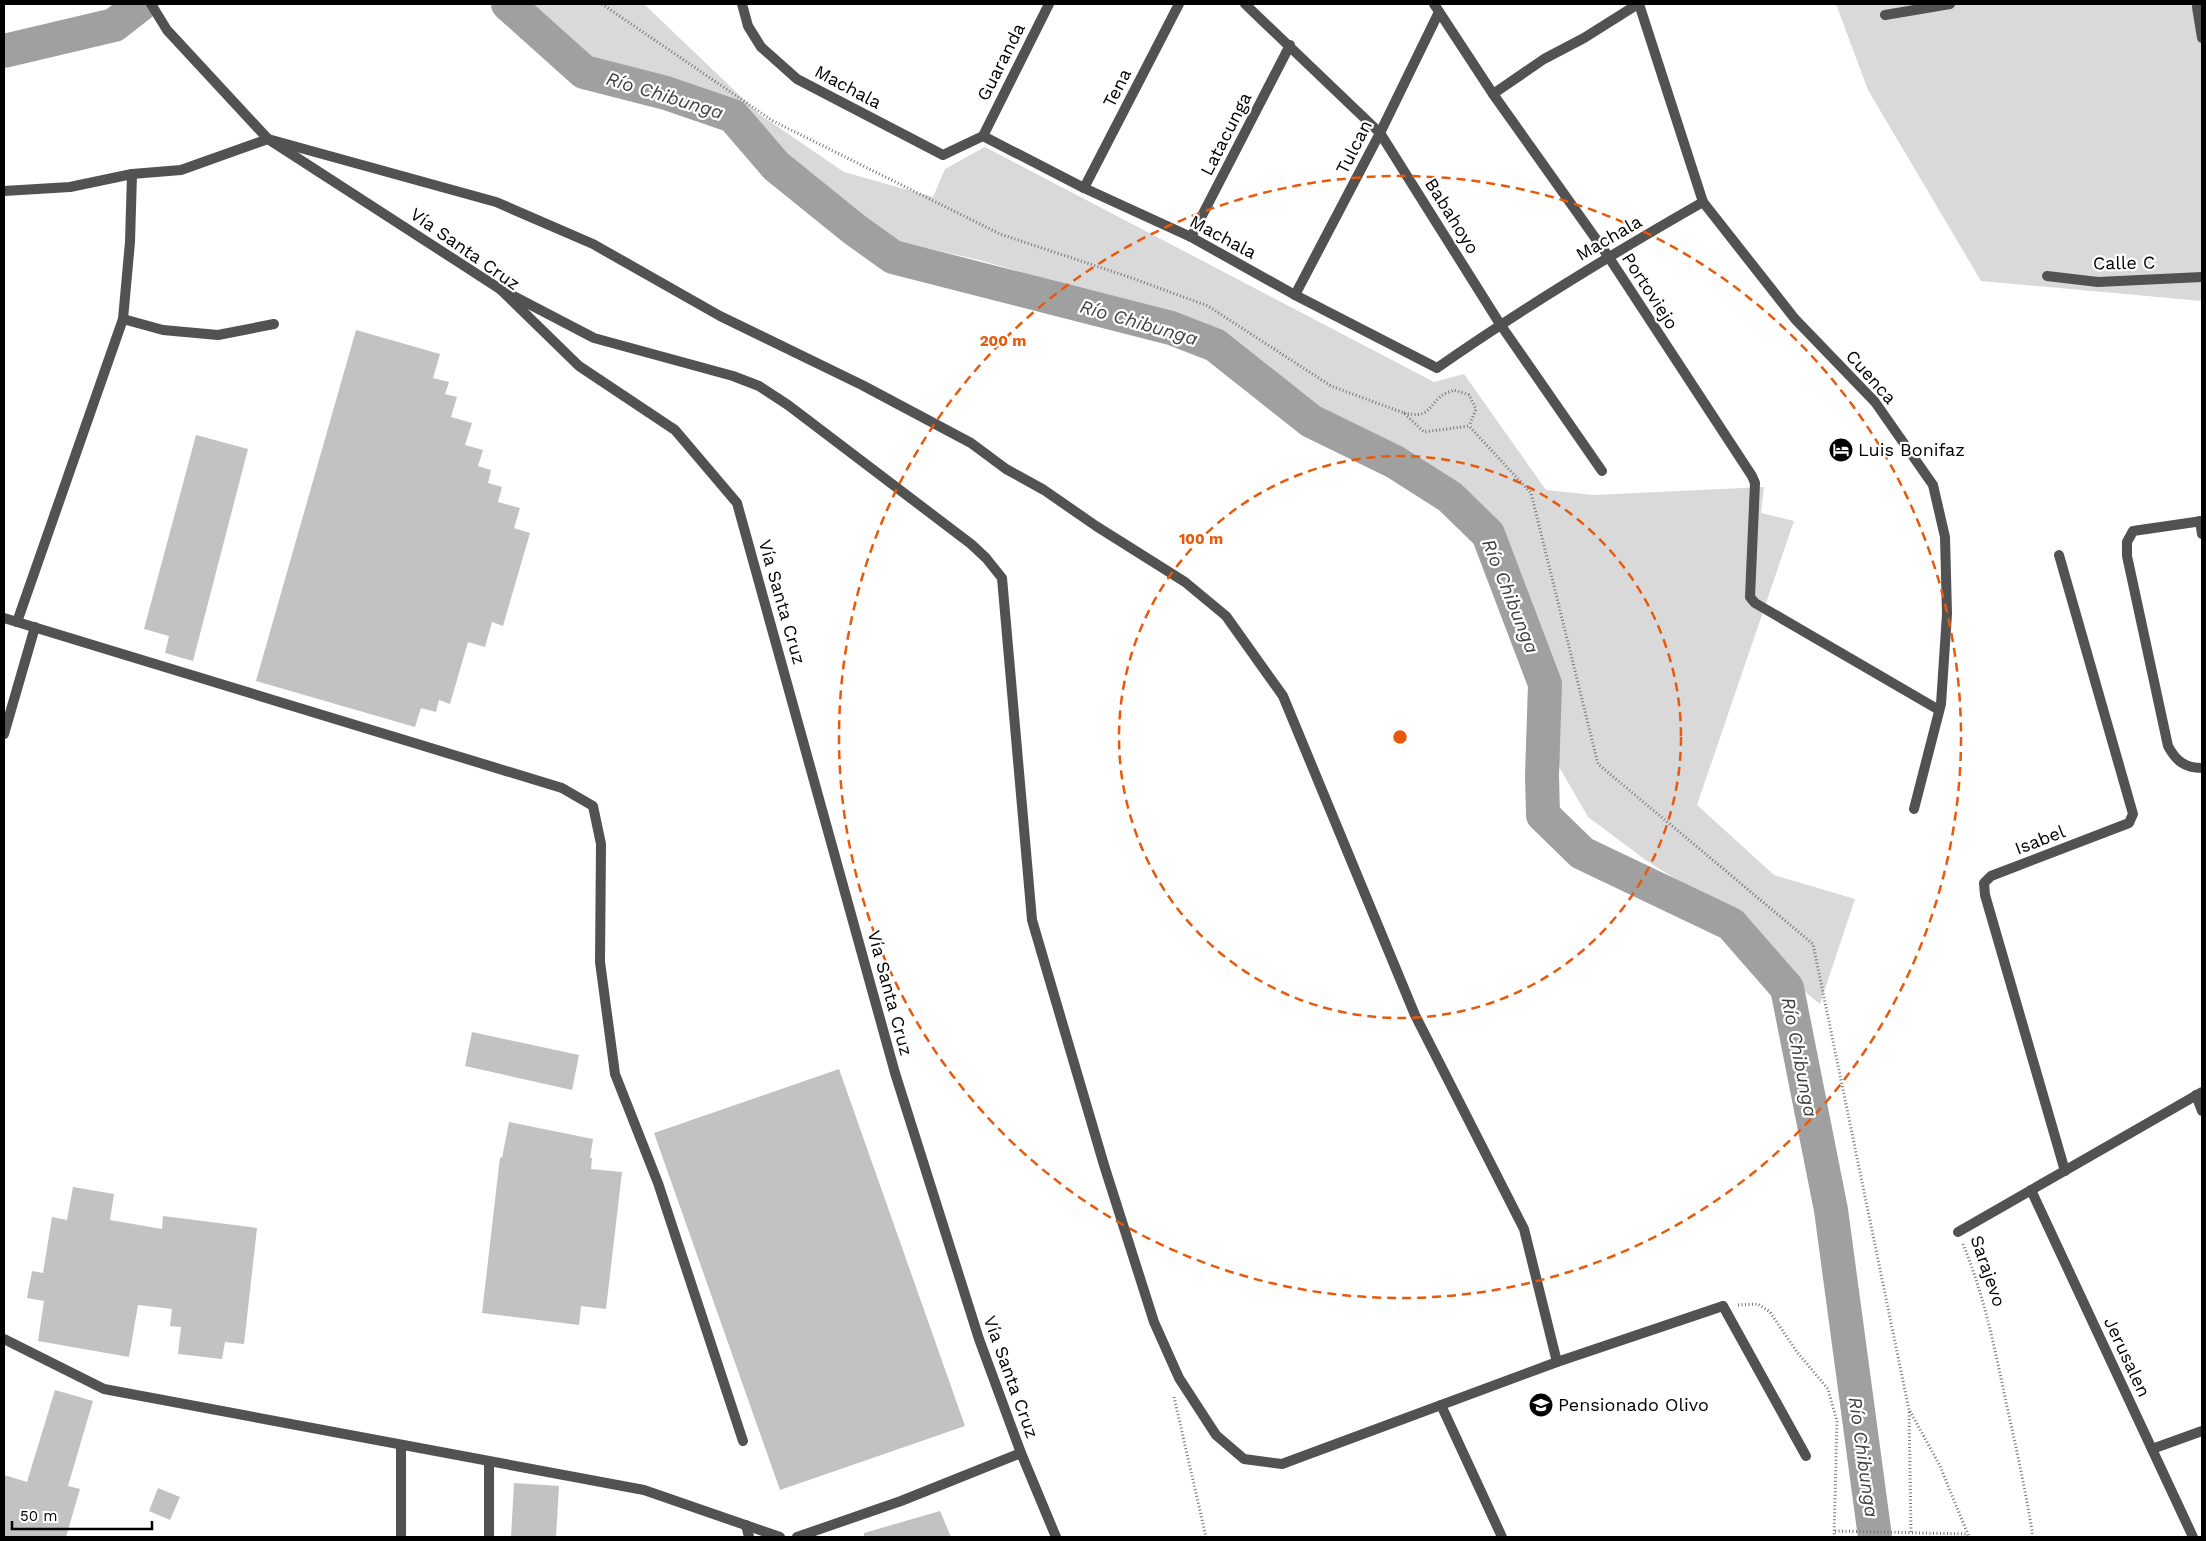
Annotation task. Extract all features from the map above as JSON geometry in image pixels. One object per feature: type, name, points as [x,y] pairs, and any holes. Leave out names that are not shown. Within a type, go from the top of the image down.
[{"type":"street","name":"Vía Santa Cruz","points":[[151,4],[167,30],[268,139],[500,289],[580,366],[675,430],[737,502],[895,1073],[979,1339],[1021,1453],[1056,1537]]},
{"type":"street","name":"Machala","points":[[742,4],[748,26],[761,47],[797,79],[943,155],[983,136],[1084,188],[1191,237],[1295,295],[1437,368],[1500,324],[1608,256],[1703,202]]},
{"type":"street","name":"Guaranda","points":[[983,136],[1049,4]]},
{"type":"street","name":"Tena","points":[[1084,188],[1179,4]]},
{"type":"street","name":"Babahoyo","points":[[1245,4],[1380,133],[1500,324],[1602,472]]},
{"type":"street","points":[[1493,94],[1544,59],[1584,38],[1638,4]]},
{"type":"street","name":"Cuenca","points":[[1638,4],[1703,202],[1795,319],[1875,402],[1933,485],[1945,537],[1947,614],[1939,710],[1914,809]]},
{"type":"street","points":[[1885,15],[1950,4]]},
{"type":"street","points":[[2196,7],[2202,38]]},
{"type":"street","name":"Portoviejo","points":[[1436,8],[1493,94],[1608,256],[1752,476],[1755,484],[1750,597],[1754,603],[1939,710]]},
{"type":"street","name":"Tulcan","points":[[1295,295],[1380,133],[1436,8]]},
{"type":"street","name":"Latacunga","points":[[1191,237],[1290,46]]},
{"type":"street","points":[[4,190],[70,187],[132,174],[181,170],[268,139],[496,202],[593,244],[720,316],[862,385],[971,443],[1006,469],[1044,490],[1096,526],[1185,582],[1226,616],[1283,696],[1415,1015],[1524,1229],[1557,1362]]},
{"type":"street","points":[[17,622],[124,319],[130,242],[132,174]]},
{"type":"street","name":"Calle C","points":[[2047,276],[2098,282],[2202,277]]},
{"type":"street","points":[[500,289],[594,338],[704,368],[759,386],[796,411],[971,544],[986,558],[1002,578],[1032,920],[1104,1165],[1154,1322],[1178,1378],[1216,1435],[1244,1459],[1282,1464],[1557,1362],[1723,1306],[1806,1456]]},
{"type":"street","points":[[124,319],[163,330],[218,335],[274,324]]},
{"type":"street","points":[[2202,534],[2201,521],[2133,531],[2127,542],[2127,556],[2168,746],[2181,764],[2193,768],[2202,768]]},
{"type":"street","name":"Isabel","points":[[2059,555],[2133,814],[2132,820],[2129,823],[1991,876],[1984,884],[1985,895],[2065,1171]]},
{"type":"street","points":[[4,618],[562,788],[593,806],[600,844],[600,962],[614,1074],[658,1183],[743,1441]]},
{"type":"street","points":[[4,734],[35,627]]},
{"type":"street","points":[[2199,1094],[2202,1111]]},
{"type":"street","name":"Sarajevo","points":[[1958,1232],[2199,1094]]},
{"type":"street","name":"Jerusalen","points":[[2031,1190],[2193,1537]]},
{"type":"street","points":[[4,1339],[104,1389],[644,1490],[780,1537]]},
{"type":"street","points":[[1441,1405],[1502,1537]]},
{"type":"street","points":[[2152,1449],[2202,1431]]},
{"type":"street","points":[[401,1446],[401,1537]]},
{"type":"street","points":[[797,1537],[901,1501],[1021,1453]]},
{"type":"street","points":[[489,1537],[490,1462]]},
{"type":"street","points":[[746,1526],[749,1537]]},
{"type":"path","points":[[602,4],[773,121],[1000,234],[1129,277],[1208,306],[1332,386],[1404,413],[1414,415],[1429,411],[1441,395],[1454,390],[1469,394],[1476,409],[1470,426]]},
{"type":"path","points":[[1404,413],[1424,432],[1470,426]]},
{"type":"path","points":[[1470,426],[1531,493],[1598,764],[1813,944],[1909,1410],[1911,1532]]},
{"type":"path","name":"Sarajevo","points":[[1958,1232],[1976,1276],[1996,1352],[2026,1490],[2033,1537]]},
{"type":"path","points":[[1723,1306],[1758,1304],[1770,1312],[1797,1352],[1828,1389],[1837,1421],[1834,1537]]},
{"type":"path","points":[[1173,1394],[1206,1537]]},
{"type":"path","points":[[1835,1531],[1911,1532],[1968,1536],[1940,1466],[1909,1410]]},
{"type":"shaded area","points":[[524,4],[644,4],[759,114],[844,172],[933,197],[945,169],[985,147],[1434,382],[1464,374],[1546,490],[1594,495],[1764,487],[1761,513],[1794,521],[1697,805],[1774,875],[1855,899],[1820,1004],[1787,977],[1757,937],[1701,895],[1647,861],[1588,817],[1554,758],[1543,656],[1522,576],[1487,516],[1421,458],[1339,420],[1240,352],[1164,313],[979,260],[879,237],[813,182],[698,93],[649,72],[581,55]]},
{"type":"shaded area","points":[[1836,4],[2202,4],[2202,301],[1981,281],[1868,90]]},
{"type":"building","points":[[356,330],[440,354],[433,378],[449,382],[445,394],[457,397],[451,417],[472,423],[465,445],[483,450],[478,466],[491,470],[488,483],[502,487],[498,502],[520,508],[514,528],[530,533],[503,626],[492,622],[485,647],[468,642],[450,704],[439,700],[436,712],[421,708],[415,727],[256,681]]},
{"type":"building","points":[[196,435],[248,449],[193,661],[165,653],[169,636],[144,629]]},
{"type":"building","points":[[472,1032],[579,1055],[572,1090],[465,1066]]},
{"type":"building","points":[[839,1069],[965,1426],[780,1490],[654,1133]]},
{"type":"building","points":[[509,1122],[593,1139],[590,1158],[592,1158],[591,1169],[622,1172],[606,1309],[581,1306],[579,1325],[482,1313],[500,1157],[502,1158]]},
{"type":"building","points":[[73,1187],[114,1194],[110,1220],[162,1229],[163,1216],[257,1228],[244,1344],[225,1342],[222,1359],[178,1354],[181,1327],[170,1326],[172,1309],[138,1305],[129,1357],[38,1341],[44,1301],[27,1298],[32,1271],[43,1273],[52,1217],[67,1220]]},
{"type":"building","points":[[55,1390],[93,1401],[68,1486],[80,1489],[66,1537],[4,1537],[4,1475],[27,1482]]},
{"type":"building","points":[[514,1483],[559,1486],[556,1537],[511,1537]]},
{"type":"building","points":[[158,1488],[180,1497],[170,1520],[149,1511]]},
{"type":"building","points":[[940,1511],[951,1537],[864,1537],[864,1533]]},
{"type":"waterway","points":[[4,51],[114,25],[141,4]]},
{"type":"waterway","name":"Río Chibunga","points":[[508,4],[584,72],[666,93],[733,116],[776,166],[854,229],[893,257],[1171,328],[1215,345],[1311,421],[1395,462],[1450,497],[1488,534],[1545,684],[1542,776],[1543,815],[1582,853],[1731,924],[1787,988],[1831,1210],[1875,1537]]},
{"type":"place","name":"Luis Bonifaz","points":[[1841,450]]},
{"type":"place","name":"Pensionado Olivo","points":[[1541,1405]]}]
